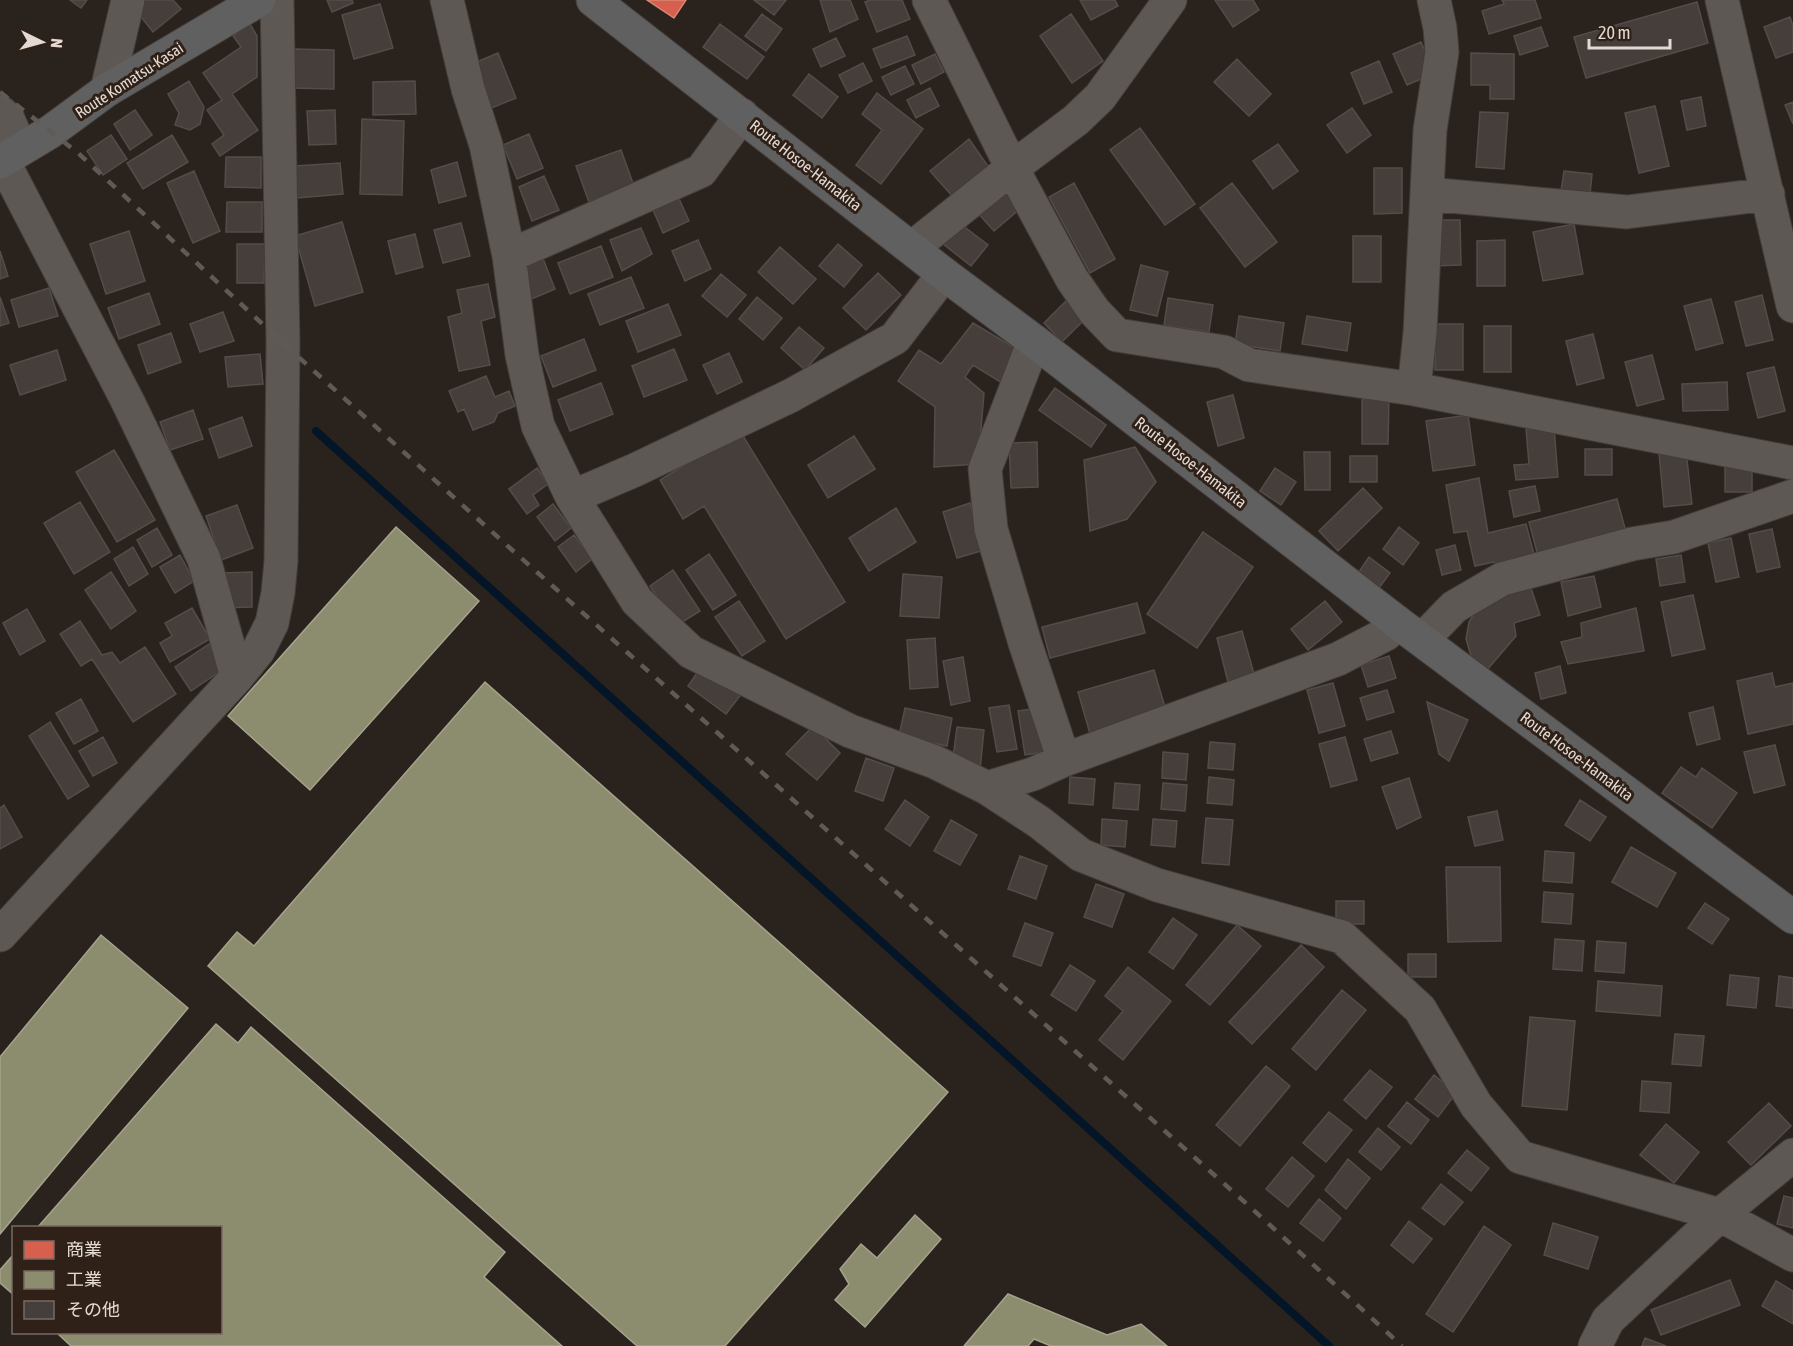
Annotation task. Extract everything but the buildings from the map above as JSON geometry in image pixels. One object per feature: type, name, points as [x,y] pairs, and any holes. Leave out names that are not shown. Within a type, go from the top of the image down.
[{"type":"main road","name":"Route Komatsu-Kasai","points":[[8,157],[50,132],[107,90],[259,0]]},
{"type":"main road","name":"Route Hosoe-Hamakita","points":[[593,0],[944,274],[1034,340],[1409,631],[1793,917]]},
{"type":"street","points":[[107,90],[128,0]]},
{"type":"street","points":[[0,935],[237,677],[258,651],[272,623],[281,561],[283,343],[277,0]]},
{"type":"street","points":[[447,0],[468,89],[486,145],[509,256],[522,355],[538,426],[572,497],[638,600],[692,652],[850,731],[935,762],[987,788],[1039,822],[1081,855],[1157,885],[1342,937],[1420,1009],[1476,1105],[1520,1157],[1720,1215],[1793,1255]]},
{"type":"street","points":[[929,0],[1012,168],[1072,279],[1094,312],[1117,335],[1224,352],[1249,365],[1414,389],[1793,463]]},
{"type":"street","points":[[1414,389],[1420,333],[1430,130],[1442,52],[1434,0]]},
{"type":"street","points":[[1722,0],[1793,306]]},
{"type":"street","points":[[912,248],[1076,120],[1100,97],[1155,7]]},
{"type":"street","points":[[0,112],[8,119],[8,157],[204,558],[237,677]]},
{"type":"street","points":[[509,256],[701,171],[742,115]]},
{"type":"street","points":[[1427,194],[1627,212],[1768,195]]},
{"type":"street","points":[[572,497],[635,470],[790,396],[895,338],[944,274]]},
{"type":"street","points":[[1034,340],[985,469],[991,528],[1025,643],[1064,760]]},
{"type":"street","points":[[987,788],[1033,774],[1064,760],[1338,659],[1386,633],[1409,631],[1502,579],[1632,544],[1674,537],[1793,496]]},
{"type":"street","points":[[1595,1346],[1608,1320],[1720,1215],[1793,1155]]},
{"type":"waterway","points":[[316,431],[1329,1346]]},
{"type":"railway","points":[[0,92],[78,153],[283,343],[511,549],[1248,1205],[1402,1346]]}]
